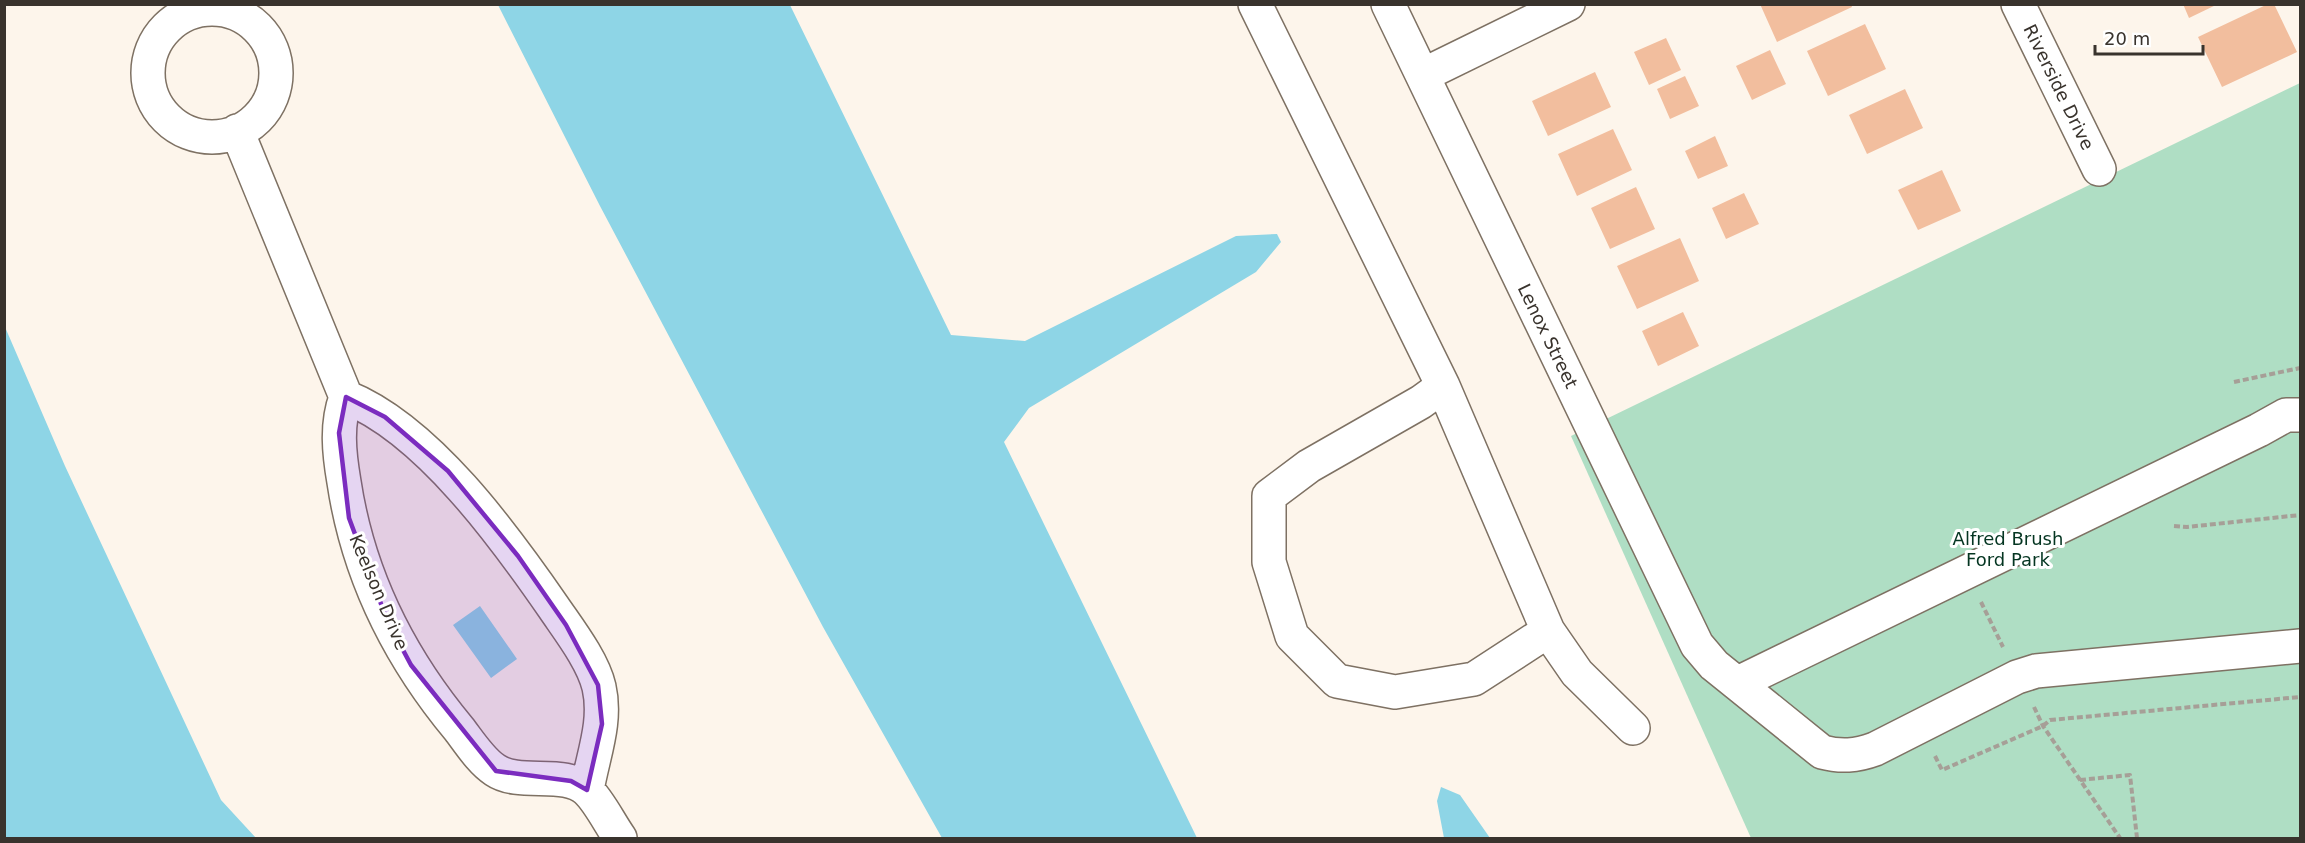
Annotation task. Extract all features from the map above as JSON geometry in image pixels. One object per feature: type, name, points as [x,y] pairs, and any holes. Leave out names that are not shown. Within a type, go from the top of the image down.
[{"type":"street","points":[[1255,4],[1443,386],[1548,631],[1577,673],[1634,728]]},
{"type":"street","name":"Lenox Street","points":[[1388,4],[1697,645],[1726,674],[1822,752],[1839,756],[1859,754],[1875,748],[2017,677],[2036,671],[2301,646]]},
{"type":"street","points":[[1423,75],[1568,4]]},
{"type":"street","name":"Riverside Drive","points":[[2018,4],[2099,169]]},
{"type":"street","points":[[185,9],[219,9],[236,13],[256,27],[271,47],[275,62],[273,93],[267,106],[257,118],[237,131],[214,136],[184,130],[171,123],[153,98],[148,82],[148,65],[152,49],[160,34],[185,9]]},
{"type":"street","points":[[237,131],[346,397],[386,417],[448,471],[518,556],[566,625],[590,665],[598,685],[602,724],[587,790],[620,838]]},
{"type":"street","points":[[1443,386],[1421,402],[1309,465],[1269,496],[1269,562],[1292,636],[1337,681],[1395,692],[1474,679],[1548,631]]},
{"type":"street","name":"Keelson Drive","points":[[346,397],[342,407],[339,433],[340,459],[349,518],[364,565],[387,621],[411,665],[440,706],[495,771],[531,779],[571,782],[587,790]]},
{"type":"street","points":[[1726,674],[2259,430],[2286,415],[2301,415]]},
{"type":"path","points":[[2234,382],[2301,368]]},
{"type":"path","points":[[2175,526],[2187,527],[2301,515]]},
{"type":"path","points":[[1930,747],[1942,770],[2043,726],[2050,720],[2301,697]]},
{"type":"path","points":[[2291,698],[2301,702]]},
{"type":"path","points":[[2080,780],[2130,775],[2137,838]]},
{"type":"highlighted area","points":[[346,397],[385,417],[448,471],[518,556],[566,625],[598,685],[602,724],[587,790],[571,781],[496,771],[411,665],[387,620],[349,518],[339,433]]},
{"type":"green space","name":"Alfred Brush Ford Park","points":[[2300,83],[2300,838],[1751,838],[1571,436]]},
{"type":"water","points":[[498,5],[790,5],[951,335],[1025,341],[1236,236],[1277,234],[1281,242],[1256,272],[1029,408],[1004,442],[1197,838],[942,838],[823,627],[600,206]]},
{"type":"water","points":[[5,327],[65,466],[221,800],[256,838],[5,838]]},
{"type":"water","points":[[480,606],[517,659],[491,678],[453,625]]},
{"type":"water","points":[[1441,787],[1460,795],[1490,838],[1444,838],[1437,801]]},
{"type":"building","points":[[1760,4],[1851,4],[1852,7],[1777,42]]},
{"type":"building","points":[[2183,4],[2218,4],[2189,18]]},
{"type":"building","points":[[2268,4],[2274,4],[2297,52],[2222,87],[2198,37]]},
{"type":"building","points":[[1865,24],[1886,69],[1828,96],[1807,51]]},
{"type":"building","points":[[1666,38],[1681,70],[1649,85],[1634,52]]},
{"type":"building","points":[[1770,50],[1786,84],[1752,100],[1736,66]]},
{"type":"building","points":[[1595,72],[1611,107],[1548,136],[1532,101]]},
{"type":"building","points":[[1685,76],[1699,106],[1670,119],[1657,89]]},
{"type":"building","points":[[1905,89],[1923,128],[1867,154],[1849,115]]},
{"type":"building","points":[[1613,129],[1632,170],[1577,196],[1558,154]]},
{"type":"building","points":[[1715,136],[1728,166],[1698,179],[1685,151]]},
{"type":"building","points":[[1942,170],[1961,211],[1918,230],[1898,190]]},
{"type":"building","points":[[1636,187],[1655,229],[1610,249],[1591,208]]},
{"type":"building","points":[[1744,193],[1759,224],[1726,239],[1712,208]]},
{"type":"building","points":[[1680,238],[1699,281],[1637,309],[1617,266]]},
{"type":"building","points":[[1683,312],[1699,346],[1658,366],[1642,331]]}]
